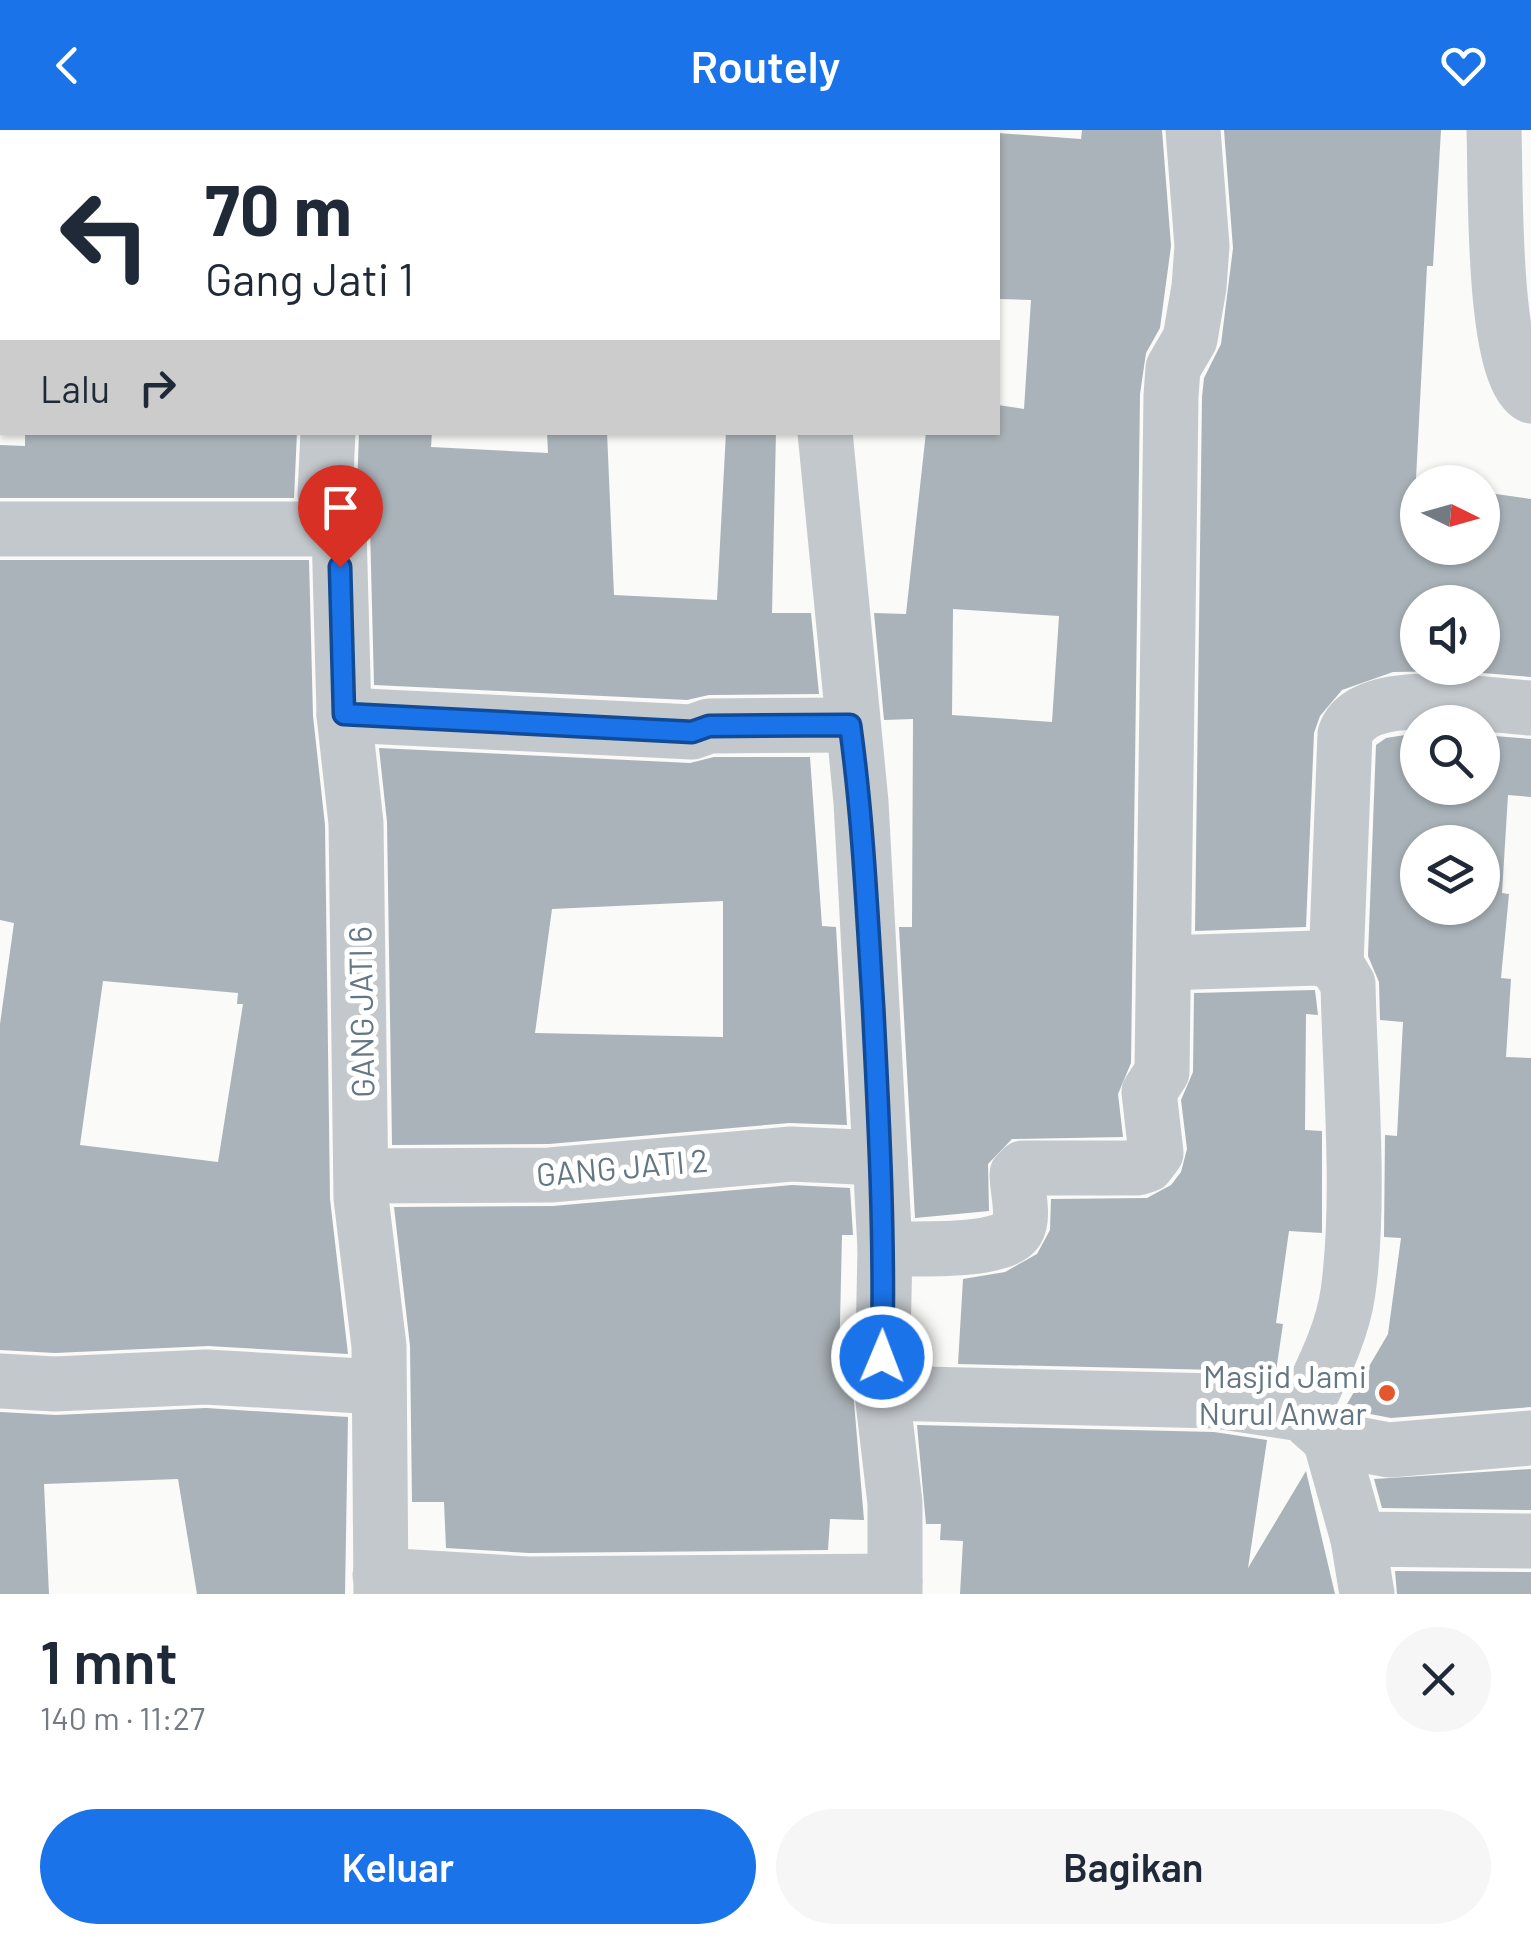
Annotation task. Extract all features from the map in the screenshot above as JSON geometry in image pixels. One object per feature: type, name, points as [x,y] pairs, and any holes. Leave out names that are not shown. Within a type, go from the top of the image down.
[{"type":"street","points":[[885,1249],[978,1246],[1006,1239],[1016,1231],[1021,1217],[1018,1174],[1023,1168],[1138,1168],[1153,1160],[1156,1145],[1148,1092],[1162,1072],[1165,645],[1173,368],[1190,339],[1202,246],[1193,130]]},
{"type":"street","points":[[1494,130],[1500,303],[1510,365],[1517,385],[1531,396]]},
{"type":"street","name":"GANG JATI 6","points":[[328,435],[325,495],[338,529],[344,714],[356,823],[361,1198],[379,1346],[380,1585]]},
{"type":"street","points":[[380,1585],[895,1588],[895,1503],[882,1393],[885,1249],[861,802],[850,725],[824,435]]},
{"type":"street","points":[[0,529],[338,529]]},
{"type":"street","points":[[1366,1594],[1358,1539],[1316,1427],[1348,1292],[1352,1164],[1348,984],[1336,964],[1345,734],[1350,720],[1368,707],[1394,702],[1531,708]]},
{"type":"street","points":[[344,714],[692,732],[709,726],[850,725]]},
{"type":"street","points":[[1164,963],[1319,958],[1336,964]]},
{"type":"street","name":"GANG JATI 2","points":[[362,1176],[550,1175],[791,1154],[880,1158]]},
{"type":"street","points":[[0,1380],[55,1384],[206,1377],[378,1387]]},
{"type":"street","points":[[882,1393],[1197,1400],[1316,1427],[1389,1450],[1531,1438]]},
{"type":"street","points":[[1358,1539],[1531,1541]]},
{"type":"building","points":[[1082,130],[1162,130],[1171,246],[1160,328],[1146,353],[1140,394],[1131,1063],[1118,1094],[1123,1137],[1012,1139],[988,1164],[989,1211],[915,1218],[899,927],[912,927],[913,719],[884,720],[874,613],[906,614],[926,435],[1000,435],[1000,405],[1024,409],[1031,300],[1000,299],[1000,133],[1081,139]],"holes":[[[953,609],[1059,616],[1052,722],[952,715]]]},
{"type":"building","points":[[1224,130],[1441,130],[1433,266],[1427,266],[1417,465],[1400,465],[1400,565],[1500,565],[1500,495],[1531,499],[1531,677],[1500,674],[1500,585],[1400,585],[1400,672],[1342,690],[1320,716],[1314,733],[1306,927],[1195,931],[1202,397],[1204,378],[1221,344],[1233,248]]},
{"type":"building","points":[[25,435],[297,435],[294,498],[0,498],[0,445],[25,446]]},
{"type":"building","points":[[359,435],[432,435],[431,447],[548,453],[547,435],[607,435],[614,595],[717,600],[726,435],[776,435],[772,613],[811,613],[819,694],[709,695],[687,700],[374,685],[370,528],[357,490]]},
{"type":"building","points":[[0,560],[309,560],[313,716],[325,825],[330,1199],[348,1354],[208,1346],[55,1353],[0,1350],[0,1024],[14,923],[0,920]],"holes":[[[103,981],[238,993],[237,1004],[243,1004],[218,1162],[80,1145]]]},
{"type":"building","points":[[1400,736],[1400,805],[1500,805],[1500,736],[1531,739],[1531,797],[1508,795],[1502,893],[1509,894],[1501,978],[1511,979],[1506,1057],[1531,1058],[1531,1407],[1391,1418],[1344,1409],[1388,1334],[1401,1238],[1384,1237],[1385,1135],[1397,1136],[1403,1022],[1380,1020],[1379,982],[1368,956],[1376,745]]},
{"type":"building","points":[[379,748],[690,763],[714,757],[810,757],[822,926],[836,927],[847,1125],[789,1123],[549,1144],[392,1145],[387,822]],"holes":[[[723,901],[723,1037],[535,1033],[552,909]]]},
{"type":"building","points":[[1315,990],[1318,1015],[1306,1014],[1305,1130],[1322,1131],[1322,1233],[1289,1231],[1276,1323],[1283,1324],[1275,1378],[1218,1370],[958,1364],[963,1279],[1005,1272],[1037,1254],[1050,1230],[1051,1199],[1147,1198],[1171,1185],[1181,1172],[1187,1149],[1181,1100],[1193,1072],[1194,993]]},
{"type":"building","points":[[792,1185],[850,1188],[853,1235],[842,1235],[839,1366],[851,1367],[864,1520],[830,1519],[828,1550],[529,1553],[446,1548],[444,1502],[412,1502],[410,1346],[394,1207],[553,1206]]},
{"type":"building","points":[[206,1408],[348,1417],[345,1594],[197,1594],[178,1479],[44,1484],[49,1594],[0,1594],[0,1412],[56,1415]]},
{"type":"building","points":[[917,1425],[1214,1432],[1267,1440],[1248,1568],[1306,1471],[1335,1594],[960,1594],[963,1541],[940,1540],[941,1524],[926,1524]]},
{"type":"building","points":[[1531,1469],[1531,1510],[1382,1508],[1374,1479]]},
{"type":"building","points":[[1395,1571],[1531,1572],[1531,1594],[1397,1594]]},
{"type":"place","name":"Masjid Jami Nurul Anwar","points":[[1387,1393]]},
{"type":"route","points":[[340,567],[344,714],[692,732],[709,726],[850,725],[861,802],[885,1249],[882,1357]]}]
